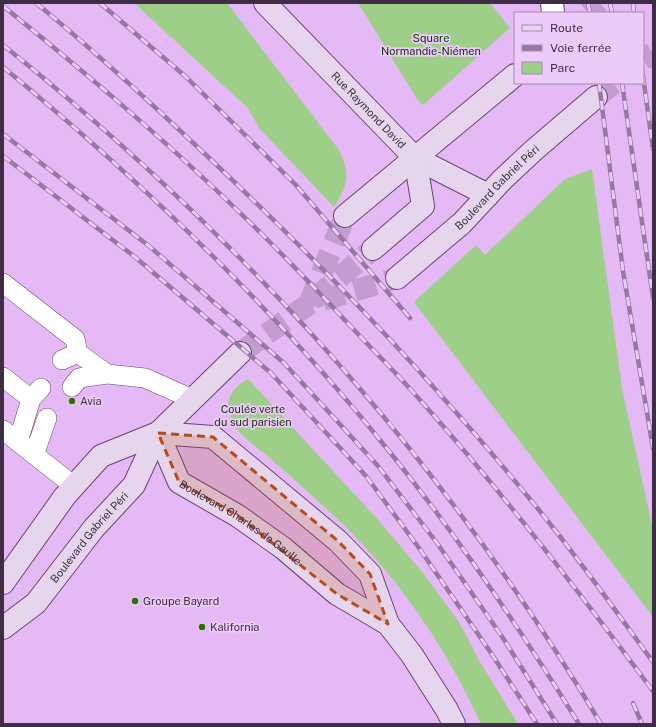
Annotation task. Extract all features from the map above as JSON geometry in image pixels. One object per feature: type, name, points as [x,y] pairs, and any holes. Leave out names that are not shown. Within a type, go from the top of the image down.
[{"type":"main road","name":"Rue Raymond David","points":[[265,3],[297,38],[415,158],[488,195]]},
{"type":"main road","points":[[345,216],[514,76]]},
{"type":"main road","name":"Boulevard Gabriel Péri","points":[[397,278],[462,223],[534,150],[596,97]]},
{"type":"main road","points":[[373,249],[423,206],[415,158]]},
{"type":"main road","name":"Boulevard Gabriel Péri","points":[[3,628],[36,603],[94,528],[134,485],[158,433],[240,353]]},
{"type":"main road","name":"Boulevard Gabriel Péri","points":[[3,583],[74,486],[101,456],[158,433]]},
{"type":"main road","name":"Boulevard Charles de Gaulle","points":[[388,624],[337,594],[283,548],[238,516],[179,482],[158,433],[214,437],[338,541],[370,574],[388,624],[412,654],[447,710],[454,724]]},
{"type":"lane","points":[[3,283],[75,339],[70,356],[107,374]]},
{"type":"lane","points":[[72,387],[79,378],[107,374],[145,378],[192,399]]},
{"type":"lane","points":[[3,377],[36,393],[18,442]]},
{"type":"lane","points":[[34,455],[47,418]]},
{"type":"lane","points":[[3,430],[74,486]]},
{"type":"highlighted area","points":[[158,433],[213,437],[338,541],[370,574],[388,624],[337,594],[238,516],[179,482]]},
{"type":"green space","points":[[134,3],[227,3],[339,150],[345,166],[346,180],[345,186],[334,207],[259,128],[248,108]]},
{"type":"green space","name":"Square Normandie-Niémen","points":[[358,3],[490,3],[510,28],[423,105],[419,102]]},
{"type":"green space","points":[[592,169],[622,388],[653,530],[653,617],[414,302],[476,245],[485,255],[565,179]]},
{"type":"green space","name":"Coulée verte du sud parisien","points":[[248,379],[380,522],[423,573],[459,622],[480,662],[518,724],[481,724],[452,667],[418,612],[378,561],[325,507],[246,439],[236,428],[229,413],[229,400],[235,389]]},
{"type":"tunnel","points":[[589,12],[600,3]]},
{"type":"tunnel","points":[[644,59],[653,53]]},
{"type":"tunnel","points":[[596,97],[613,84]]},
{"type":"tunnel","points":[[309,304],[345,216]]},
{"type":"tunnel","points":[[314,299],[373,249]]},
{"type":"tunnel","points":[[240,353],[309,304],[397,278]]},
{"type":"railway","points":[[36,3],[165,116],[251,198],[339,286],[425,377],[547,520],[588,572],[653,662]]},
{"type":"railway","points":[[100,3],[185,76],[295,184],[410,318]]},
{"type":"railway","points":[[588,3],[590,12]]},
{"type":"railway","points":[[610,3],[612,12]]},
{"type":"railway","points":[[633,3],[634,12]]},
{"type":"railway","points":[[3,6],[63,55],[180,156],[282,254],[312,285],[413,392],[481,471],[569,580],[653,691]]},
{"type":"railway","points":[[3,45],[91,118],[175,195],[256,274],[333,357],[406,443],[475,533],[540,627],[601,724]]},
{"type":"railway","points":[[3,67],[108,157],[208,251],[257,300],[304,351],[393,456],[443,521],[513,621],[579,724]]},
{"type":"railway","points":[[644,83],[653,149]]},
{"type":"railway","points":[[599,84],[623,271],[653,448]]},
{"type":"railway","points":[[622,84],[653,298]]},
{"type":"railway","points":[[3,134],[149,246],[284,363],[378,466],[437,543],[503,638],[557,724]]},
{"type":"railway","points":[[3,156],[135,257],[271,373],[366,476],[419,548],[491,653],[537,724]]},
{"type":"railway","points":[[633,703],[642,724]]},
{"type":"place","name":"Avia","points":[[72,401]]},
{"type":"place","name":"Groupe Bayard","points":[[135,601]]},
{"type":"place","name":"Kalifornia","points":[[202,627]]}]
